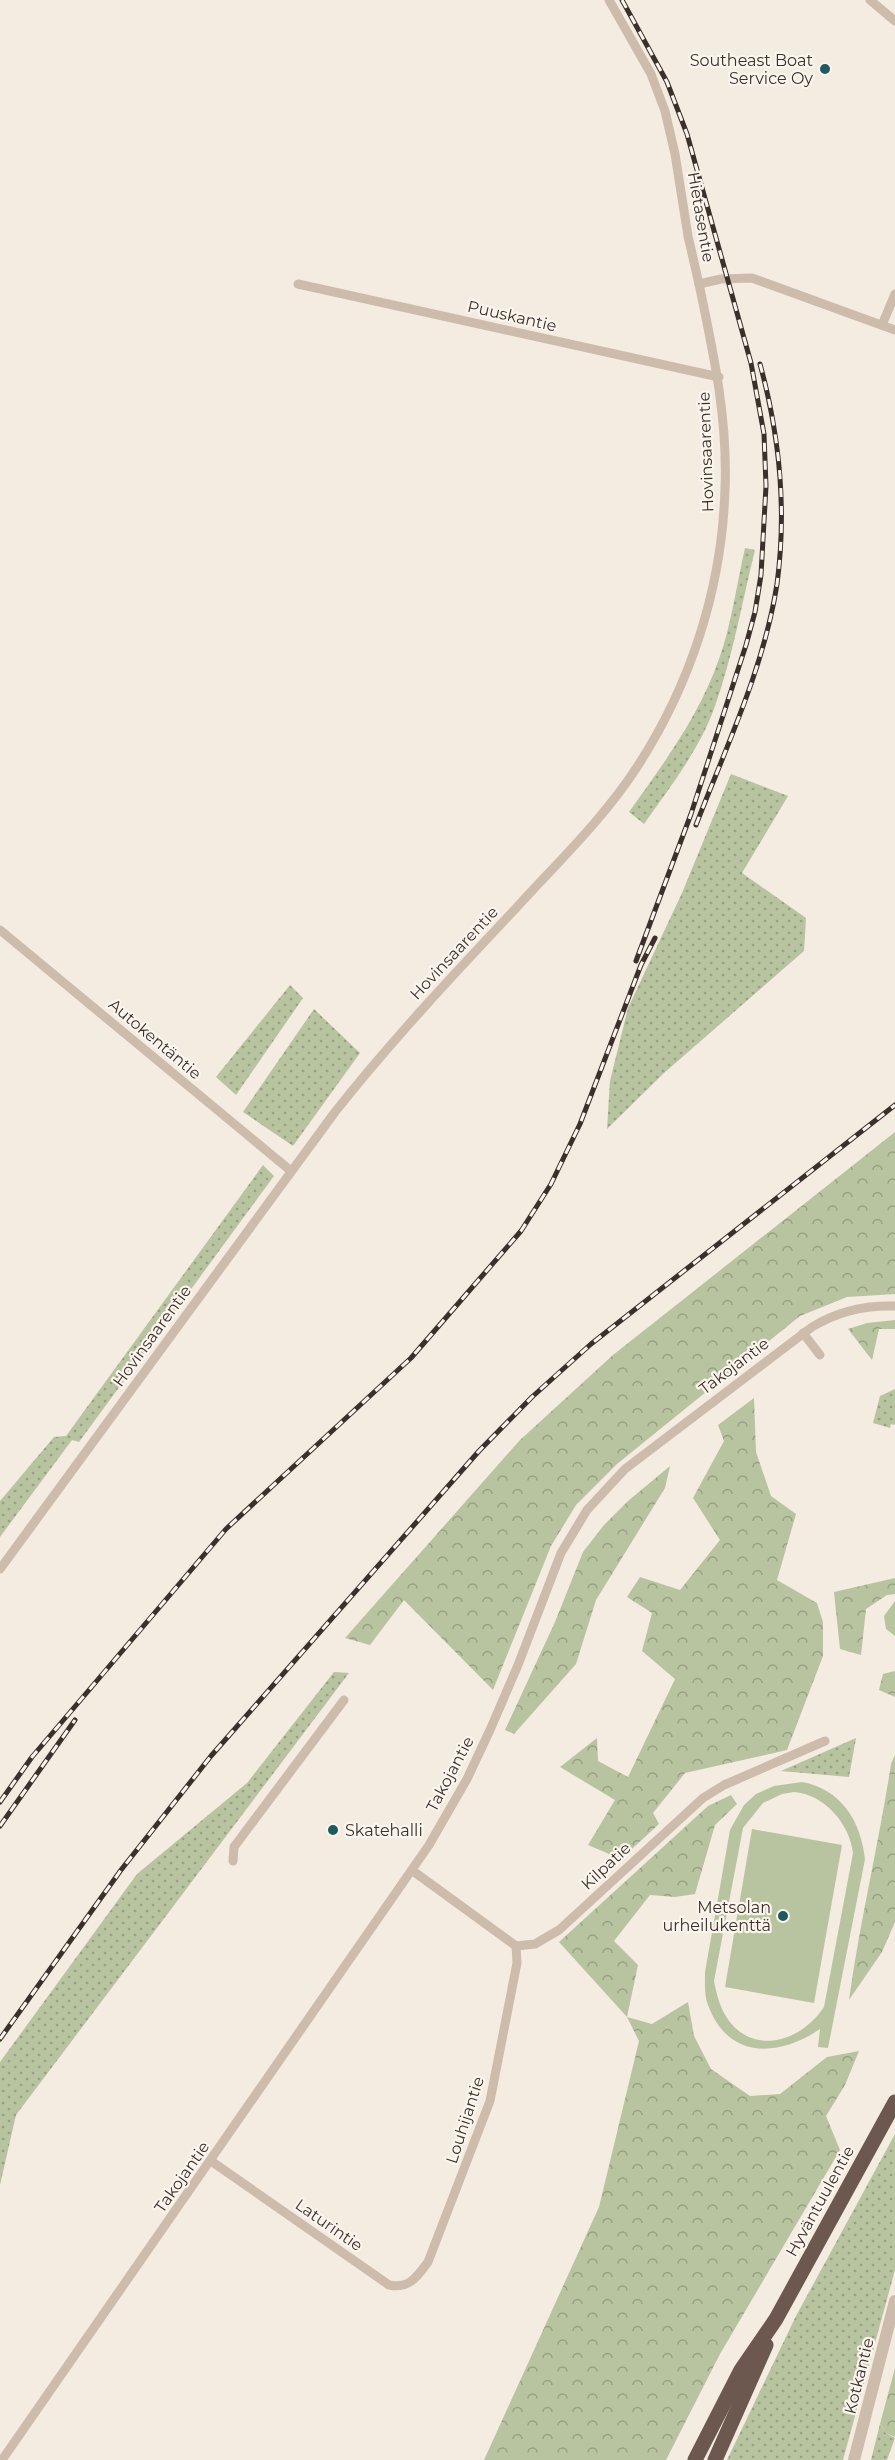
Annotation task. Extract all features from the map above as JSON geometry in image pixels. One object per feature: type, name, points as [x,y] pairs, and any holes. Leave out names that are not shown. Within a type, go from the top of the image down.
[{"type":"highway","name":"Hyväntuulentie","points":[[695,2460],[741,2370],[776,2319],[895,2102]]},
{"type":"highway","name":"Hyväntuulentie","points":[[715,2460],[754,2376],[776,2319]]},
{"type":"street","name":"Hietasentie","points":[[609,0],[651,74],[665,111],[699,284],[728,278],[752,278],[895,330]]},
{"type":"street","points":[[870,0],[895,21]]},
{"type":"street","name":"Puuskantie","points":[[298,284],[719,377]]},
{"type":"street","name":"Hovinsaarentie","points":[[0,1569],[366,1073],[583,836],[636,768],[659,731],[686,675],[697,644],[722,538],[725,487],[724,431],[719,377],[699,284]]},
{"type":"street","points":[[882,325],[895,294]]},
{"type":"street","name":"Autokentäntie","points":[[0,930],[291,1172]]},
{"type":"street","name":"Takojantie","points":[[2,2460],[413,1871],[467,1779],[518,1665],[561,1553],[587,1510],[625,1469],[803,1333],[825,1319],[858,1308],[895,1305]]},
{"type":"street","points":[[803,1333],[820,1355]]},
{"type":"street","points":[[232,1861],[234,1847],[344,1700]]},
{"type":"street","name":"Kilpatie","points":[[516,1946],[535,1944],[559,1930],[702,1798],[749,1773],[825,1741]]},
{"type":"street","points":[[413,1871],[516,1946]]},
{"type":"street","name":"Louhijantie","points":[[428,2262],[490,2101],[517,1963],[516,1946]]},
{"type":"street","name":"Laturintie","points":[[211,2161],[389,2285],[400,2287],[413,2281],[428,2262]]},
{"type":"street","name":"Kotkantie","points":[[854,2460],[895,2301]]},
{"type":"green space","points":[[745,548],[755,550],[732,648],[715,706],[693,752],[644,824],[629,812],[680,738],[711,680],[727,633]]},
{"type":"green space","points":[[731,774],[788,796],[742,873],[806,918],[804,951],[664,1073],[607,1129],[610,1081],[628,1008],[682,893]]},
{"type":"green space","points":[[290,985],[303,998],[236,1095],[216,1077]]},
{"type":"green space","points":[[314,1009],[360,1053],[293,1146],[243,1112]]},
{"type":"green space","points":[[895,1132],[895,1294],[847,1297],[800,1316],[617,1464],[576,1505],[551,1546],[493,1690],[404,1600],[370,1645],[345,1638],[520,1440],[613,1355]]},
{"type":"green space","points":[[263,1165],[274,1176],[79,1442],[72,1440],[0,1537],[0,1501],[54,1437],[66,1436]]},
{"type":"green space","points":[[895,1320],[895,1329],[879,1329],[872,1360],[848,1329],[867,1323]]},
{"type":"green space","points":[[895,1389],[895,1425],[891,1424],[890,1428],[873,1423],[880,1396]]},
{"type":"green space","points":[[754,1398],[756,1452],[771,1496],[796,1514],[777,1580],[817,1603],[823,1622],[823,1656],[787,1750],[685,1773],[653,1813],[659,1824],[621,1859],[588,1845],[615,1800],[560,1767],[597,1738],[598,1761],[628,1777],[675,1679],[642,1651],[652,1613],[627,1597],[640,1577],[680,1590],[720,1540],[693,1498],[724,1441],[718,1425]]},
{"type":"green space","points":[[670,1466],[665,1488],[596,1600],[576,1664],[514,1734],[505,1730],[555,1622],[583,1552],[604,1525],[628,1501]]},
{"type":"green space","points":[[895,1578],[895,1594],[887,1595],[866,1609],[861,1655],[840,1649],[834,1592]]},
{"type":"green space","points":[[895,1601],[895,1636],[886,1629],[884,1616]]},
{"type":"green space","points":[[895,1671],[895,1697],[879,1690],[883,1674]]},
{"type":"green space","points":[[334,1672],[349,1673],[16,2115],[0,2185],[0,2062],[137,1874],[247,1783]]},
{"type":"green space","points":[[856,1738],[849,1777],[781,1771]]},
{"type":"green space","points":[[895,1755],[895,1922],[882,1952],[849,2000],[891,1764]]},
{"type":"green space","points":[[802,1782],[828,1792],[847,1809],[854,1820],[863,1845],[865,1859],[828,2048],[818,2047],[820,2029],[788,2045],[756,2048],[741,2044],[728,2036],[717,2023],[706,1997],[705,1972],[730,1830],[744,1805],[756,1794],[774,1786]],"holes":[[[794,1792],[815,1798],[834,1812],[847,1832],[853,1853],[824,2007],[800,2031],[772,2041],[758,2040],[744,2034],[732,2024],[722,2009],[714,1981],[743,1828],[763,1803],[782,1794]]]},
{"type":"green space","points":[[731,1795],[737,1804],[715,1825],[695,1894],[675,1897],[650,1895],[614,1941],[638,1965],[627,2017],[559,1942],[708,1806]]},
{"type":"green space","name":"Metsolan urheilukenttä","points":[[752,1829],[842,1845],[814,2003],[725,1987]]},
{"type":"green space","points":[[688,2002],[694,2036],[711,2069],[750,2096],[780,2094],[827,2057],[859,2051],[845,2085],[826,2116],[840,2150],[720,2354],[666,2460],[484,2460],[599,2207],[639,2041],[627,2017],[652,2024]]},
{"type":"green space","points":[[895,2134],[895,2270],[843,2460],[727,2460],[796,2316]]},
{"type":"green space","points":[[895,2368],[895,2437],[886,2433],[880,2424]]},
{"type":"green space","points":[[880,2424],[886,2433],[895,2438],[887,2460],[871,2460]]},
{"type":"railway","points":[[622,0],[667,82],[687,134],[751,363],[764,434],[766,486],[761,575],[755,612],[746,645],[691,814],[636,961]]},
{"type":"railway","points":[[696,825],[754,677],[777,584],[781,528],[780,473],[767,391],[760,364]]},
{"type":"railway","points":[[0,1802],[32,1757],[226,1529],[411,1358],[521,1231],[551,1184],[580,1124],[641,965],[655,938]]},
{"type":"railway","points":[[0,2039],[121,1870],[211,1756],[479,1451],[532,1397],[591,1344],[895,1105]]},
{"type":"railway","points":[[0,1826],[75,1720]]},
{"type":"place","name":"Southeast Boat Service Oy","points":[[825,69]]},
{"type":"place","name":"Skatehalli","points":[[333,1830]]},
{"type":"place","name":"Metsolan urheilukenttä","points":[[783,1916]]}]
